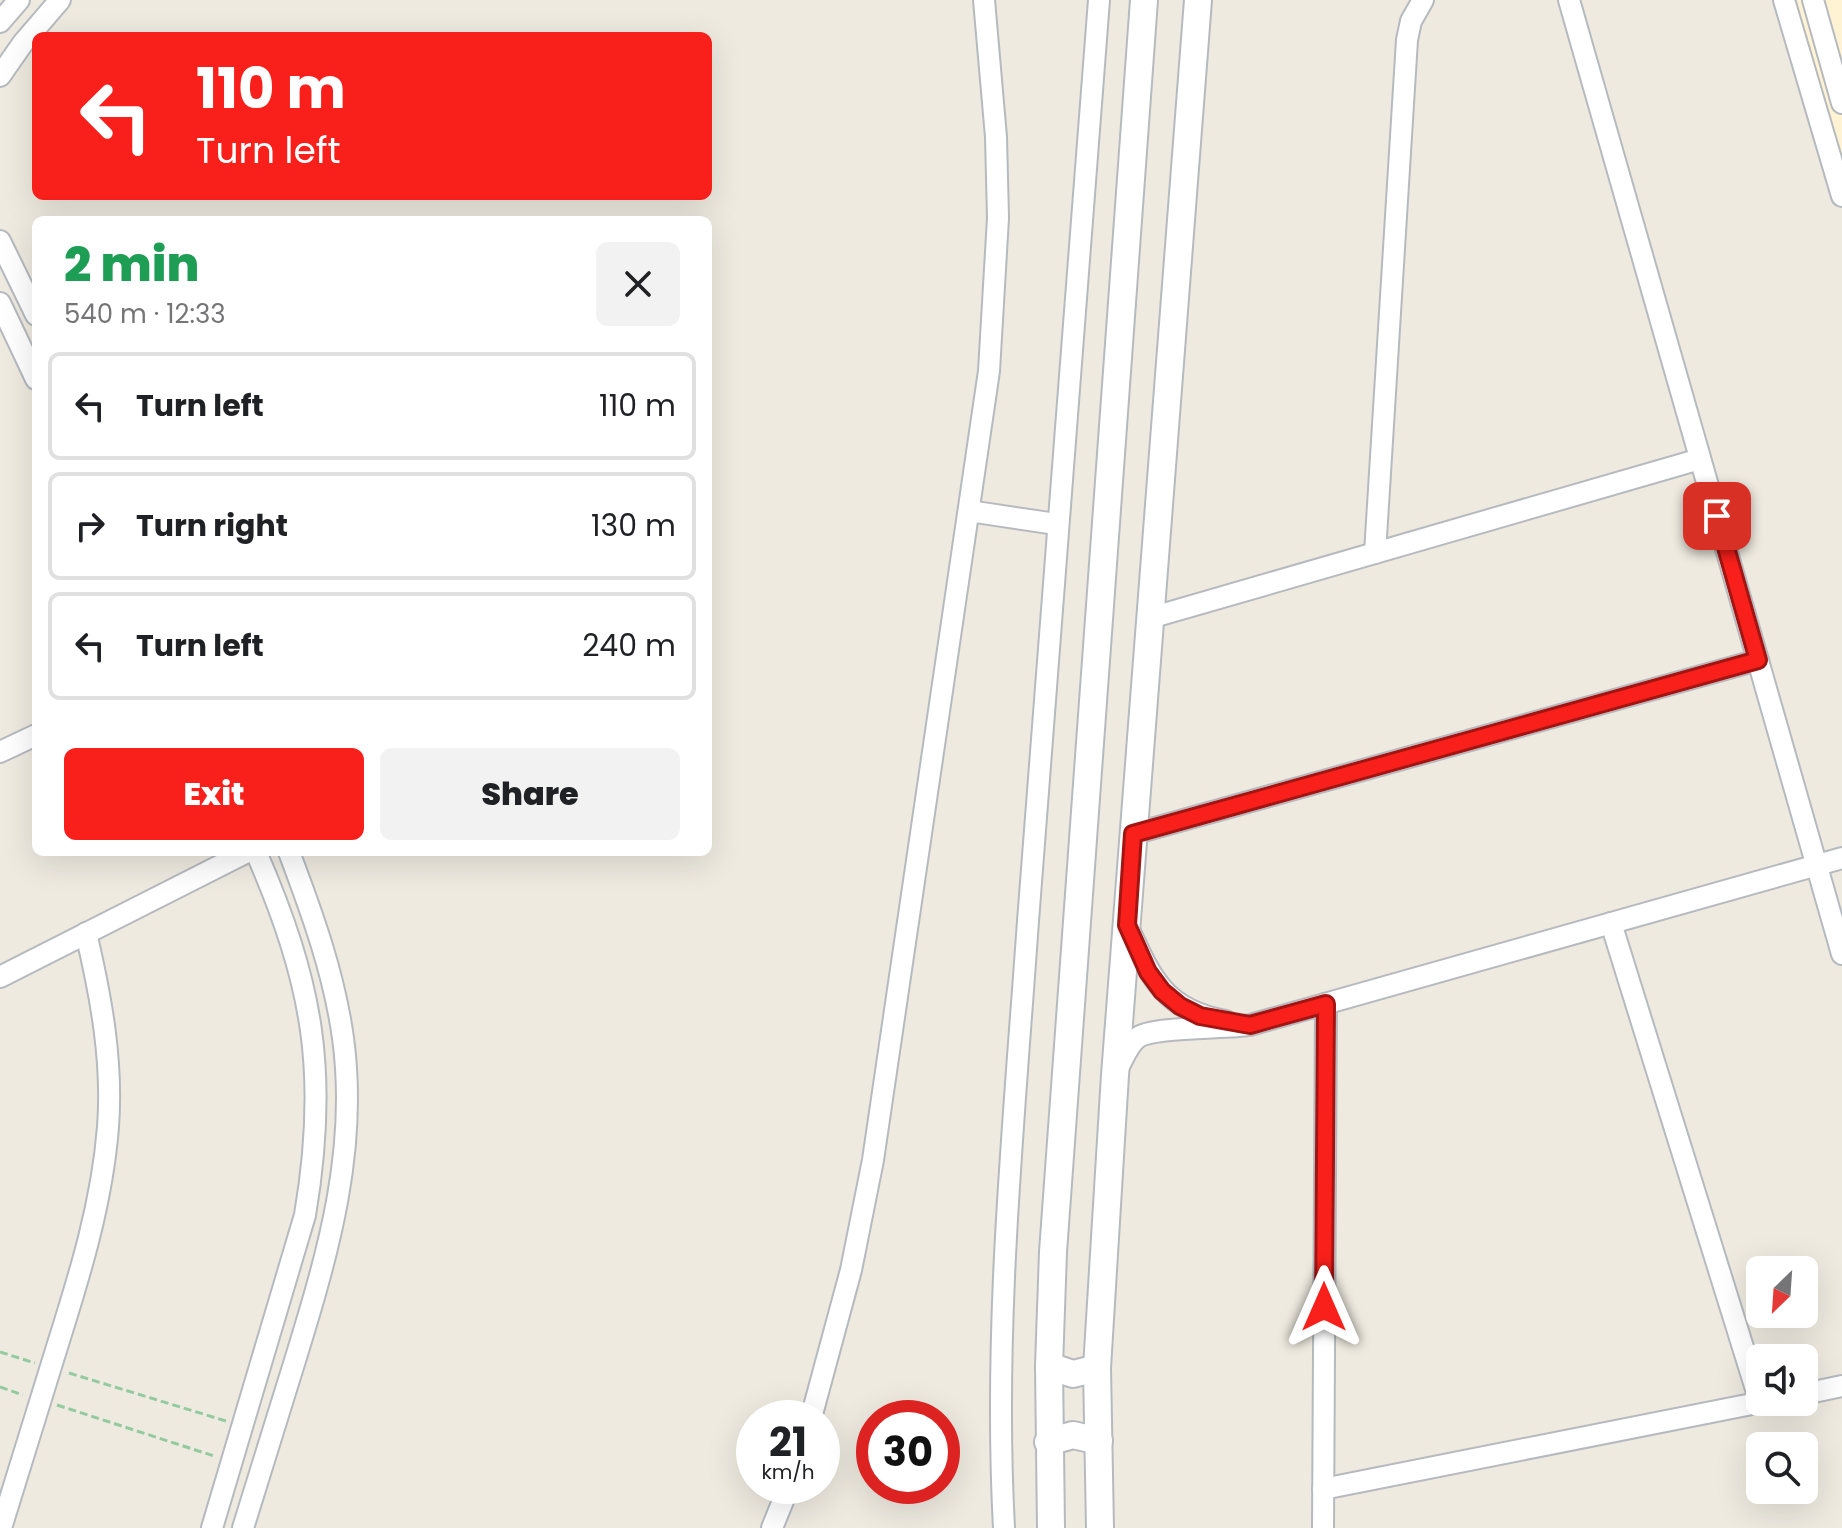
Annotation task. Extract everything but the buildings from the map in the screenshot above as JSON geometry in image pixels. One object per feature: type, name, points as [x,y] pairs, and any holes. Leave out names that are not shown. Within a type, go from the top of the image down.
[{"type":"street","points":[[0,22],[19,0]]},
{"type":"street","points":[[32,32],[60,0]]},
{"type":"street","points":[[816,1400],[851,1270],[873,1160],[989,371],[997,259],[996,137],[984,0]]},
{"type":"street","points":[[1004,1528],[1002,1392],[1010,1186],[1056,524],[1099,0]]},
{"type":"street","points":[[1051,1528],[1048,1442],[1053,1252],[1144,0]]},
{"type":"street","points":[[1100,1528],[1097,1368],[1115,1075],[1198,0]]},
{"type":"street","points":[[1375,553],[1407,40],[1411,21],[1423,0]]},
{"type":"street","points":[[1569,0],[1842,954]]},
{"type":"street","points":[[1784,0],[1842,196]]},
{"type":"street","points":[[1813,0],[1842,103]]},
{"type":"street","points":[[0,76],[32,33]]},
{"type":"street","points":[[0,241],[32,307]]},
{"type":"street","points":[[0,303],[32,371]]},
{"type":"street","points":[[1150,618],[1700,459]]},
{"type":"street","points":[[969,511],[1056,524]]},
{"type":"street","points":[[1133,834],[1758,660]]},
{"type":"street","points":[[0,752],[32,737]]},
{"type":"street","points":[[0,977],[239,856]]},
{"type":"street","points":[[212,1528],[305,1215],[314,1164],[316,1061],[309,1010],[298,959],[258,856]]},
{"type":"street","points":[[243,1528],[334,1227],[347,1134],[347,1087],[336,993],[324,948],[290,856]]},
{"type":"street","points":[[1115,1075],[1137,1038],[1151,1031],[1250,1025],[1842,858]]},
{"type":"street","points":[[1611,923],[1746,1354]]},
{"type":"street","points":[[1127,925],[1148,972],[1162,991],[1180,1006],[1200,1016],[1250,1025]]},
{"type":"street","points":[[1,1528],[87,1250],[102,1188],[109,1124],[108,1060],[102,1009],[86,933]]},
{"type":"street","points":[[1323,1528],[1326,1004]]},
{"type":"street","points":[[1049,1366],[1073,1374],[1097,1368]]},
{"type":"street","points":[[1818,1391],[1842,1386]]},
{"type":"street","points":[[1323,1489],[1746,1405]]},
{"type":"street","points":[[1048,1442],[1073,1435],[1099,1441]]},
{"type":"street","points":[[772,1528],[782,1504]]},
{"type":"path","points":[[0,1352],[243,1426]]},
{"type":"path","points":[[0,1387],[232,1462]]},
{"type":"shaded area","points":[[1797,0],[1842,0],[1842,158],[1805,33]]},
{"type":"route","points":[[1324,1307],[1326,1004],[1250,1025],[1200,1016],[1180,1006],[1162,991],[1148,972],[1127,925],[1133,834],[1758,660],[1717,516]]}]
